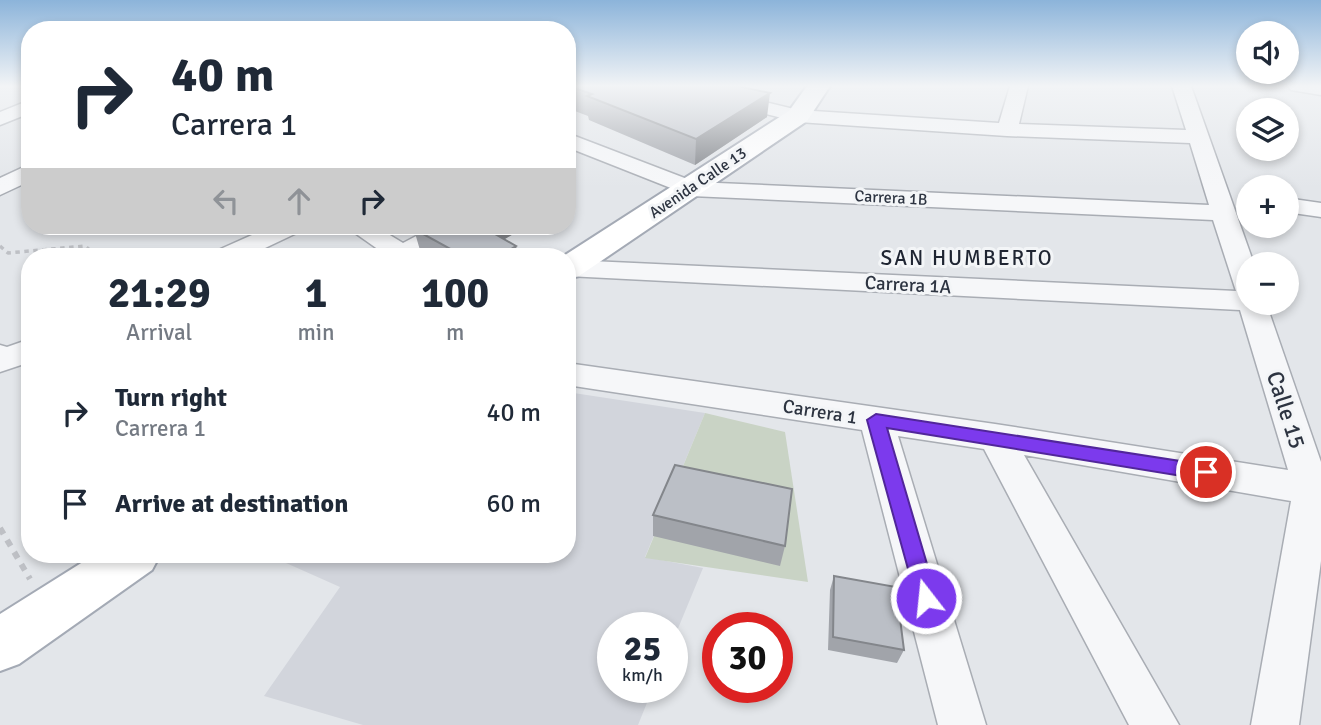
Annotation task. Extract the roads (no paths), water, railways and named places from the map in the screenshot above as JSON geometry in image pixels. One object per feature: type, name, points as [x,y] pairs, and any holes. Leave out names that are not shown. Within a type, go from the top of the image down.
[{"type":"main road","name":"Avenida Calle 13","points":[[576,264],[792,120]]},
{"type":"main road","points":[[0,645],[123,563]]},
{"type":"street","points":[[855,120],[1007,130],[1199,137]]},
{"type":"street","points":[[1007,130],[1010,120]]},
{"type":"street","points":[[1193,120],[1237,252]]},
{"type":"street","name":"Carrera 1B","points":[[576,143],[691,189],[1221,203]]},
{"type":"street","points":[[576,160],[595,150]]},
{"type":"street","points":[[0,188],[21,176]]},
{"type":"street","points":[[1221,203],[1236,201]]},
{"type":"street","points":[[1299,207],[1321,210]]},
{"type":"street","points":[[244,248],[273,235]]},
{"type":"street","points":[[372,235],[392,248]]},
{"type":"street","points":[[417,248],[439,235]]},
{"type":"street","name":"Carrera 1A","points":[[576,269],[1236,301]]},
{"type":"street","name":"Calle 15","points":[[1255,315],[1316,490],[1275,725]]},
{"type":"street","points":[[0,356],[3,362],[21,353]]},
{"type":"street","name":"Carrera 1","points":[[576,375],[995,437],[1316,490]]},
{"type":"street","points":[[876,420],[962,725]]},
{"type":"street","points":[[995,437],[1155,725]]},
{"type":"district","name":"SAN HUMBERTO","points":[[967,258]]}]
